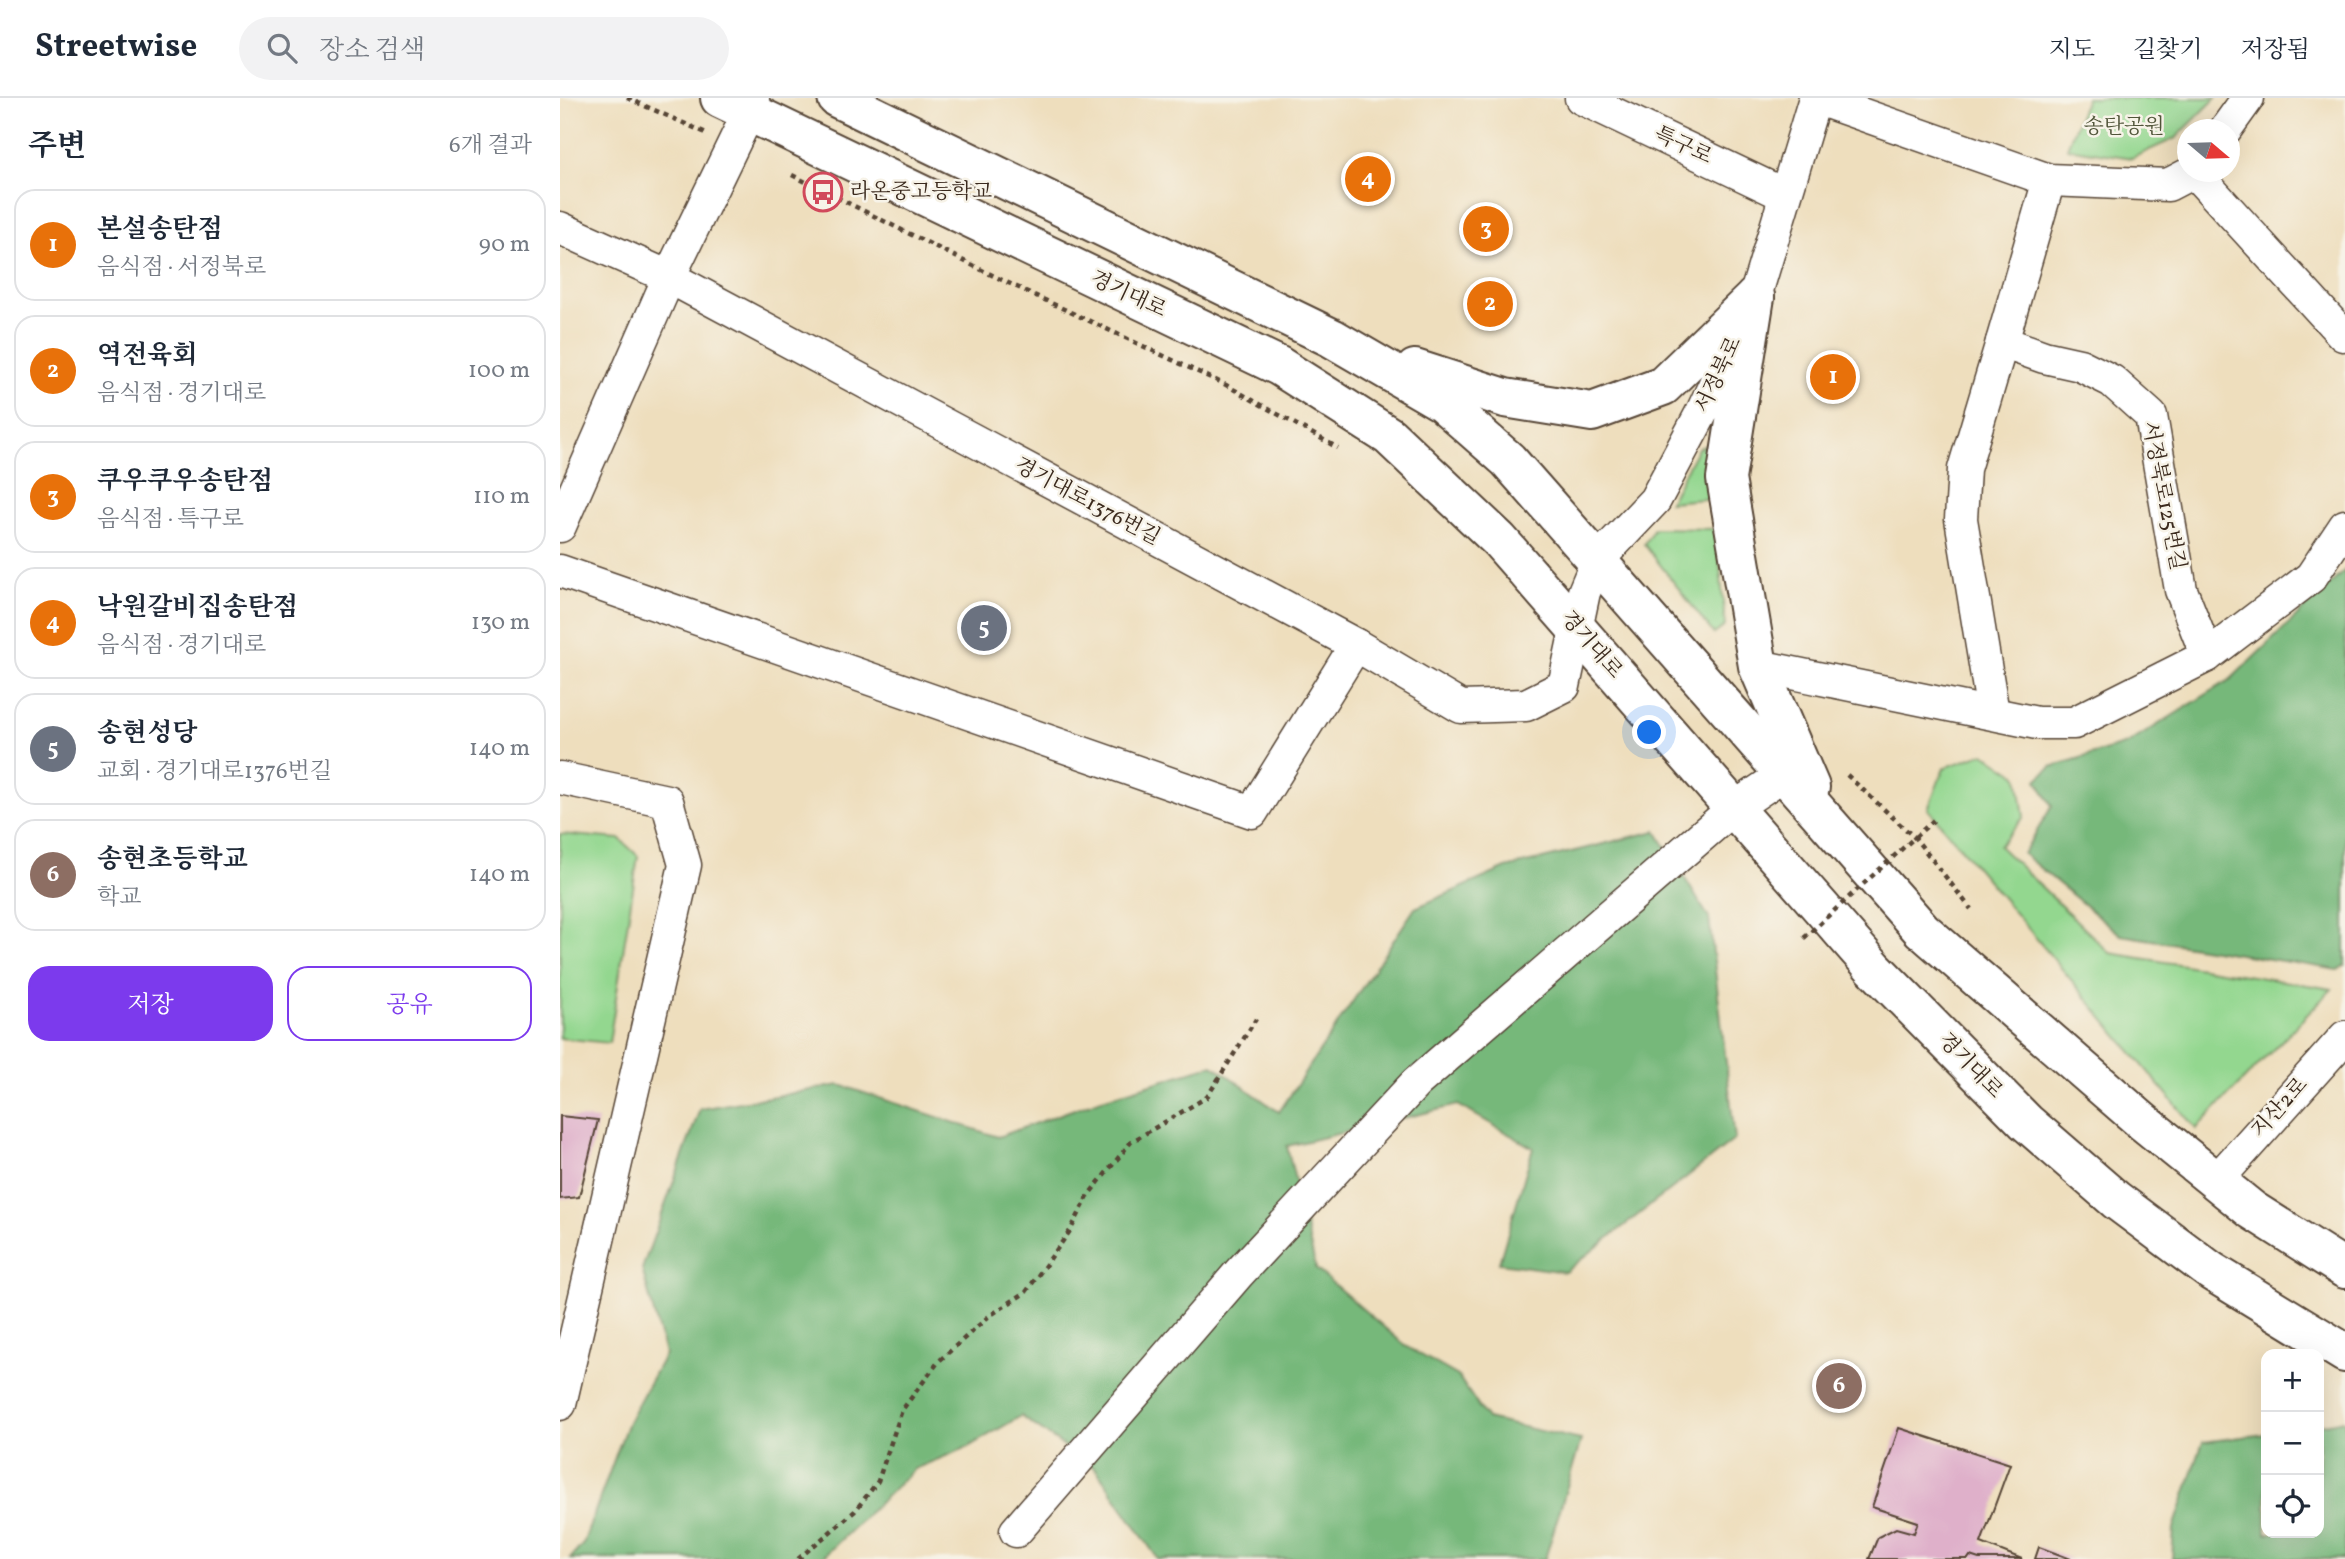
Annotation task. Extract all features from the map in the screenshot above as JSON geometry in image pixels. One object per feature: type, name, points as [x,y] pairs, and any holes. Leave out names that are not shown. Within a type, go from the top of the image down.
[{"type":"main road","points":[[837,98],[1332,338],[1442,402],[1508,460],[1922,930],[2142,1121],[2252,1210],[2345,1269]]},
{"type":"main road","name":"경기대로","points":[[739,113],[1279,366],[1389,436],[1499,540],[1874,968],[2026,1122],[2116,1200],[2211,1271],[2345,1353]]},
{"type":"main road","points":[[1377,364],[1395,363],[1506,398],[1592,412],[1663,386],[1755,297]]},
{"type":"main road","points":[[1755,297],[1726,479],[1758,666],[1823,818]]},
{"type":"street","name":"특구로","points":[[1581,98],[1785,195]]},
{"type":"street","points":[[1815,98],[2049,180],[2168,185],[2177,180]]},
{"type":"street","name":"서정북로","points":[[1575,627],[1584,592],[1597,561],[1655,500],[1702,412],[1755,297],[1815,98]]},
{"type":"street","points":[[2233,119],[2248,98]]},
{"type":"street","points":[[560,526],[739,113]]},
{"type":"street","points":[[1993,713],[1961,519],[1964,468],[2049,180]]},
{"type":"street","points":[[2202,182],[2344,339]]},
{"type":"street","name":"경기대로1376번길","points":[[560,228],[668,277],[1356,645],[1461,707],[1526,705],[1564,686],[1575,627]]},
{"type":"street","name":"서정북로125번길","points":[[2002,342],[2043,357],[2080,365],[2112,382],[2151,416],[2181,590],[2207,656]]},
{"type":"street","points":[[1758,666],[2037,723],[2074,723],[2207,656],[2311,577],[2345,526]]},
{"type":"street","points":[[560,571],[1252,811],[1356,645]]},
{"type":"street","points":[[1016,1531],[1239,1273],[1416,1083],[1734,807],[1784,774]]},
{"type":"street","points":[[560,778],[667,801],[685,865],[560,1404]]},
{"type":"street","name":"지산2로","points":[[2216,1181],[2345,1037]]},
{"type":"path","points":[[627,98],[739,113]]},
{"type":"path","points":[[782,170],[1002,280],[1226,385],[1347,453]]},
{"type":"path","points":[[1847,775],[1916,838],[1971,909]]},
{"type":"path","points":[[1804,938],[1936,818]]},
{"type":"path","points":[[1804,928],[1813,938]]},
{"type":"path","points":[[798,1559],[855,1511],[878,1481],[902,1410],[939,1361],[988,1317],[1026,1292],[1070,1231],[1090,1193],[1131,1142],[1207,1097],[1256,1019]]},
{"type":"green space","name":"송탄공원","points":[[2086,98],[2216,98],[2195,119],[2177,119],[2176,138],[2132,158],[2067,148]]},
{"type":"green space","points":[[1711,444],[1715,498],[1669,502],[1698,448]]},
{"type":"green space","points":[[1654,528],[1717,529],[1725,626],[1714,634],[1644,544]]},
{"type":"green space","points":[[2345,570],[2345,965],[2338,970],[2121,935],[2023,854],[2052,806],[2037,780],[2051,767],[2127,744],[2231,679]]},
{"type":"green space","points":[[1984,753],[2018,776],[2024,817],[1999,846],[2110,953],[2332,989],[2196,1129],[1928,809],[1944,768]]},
{"type":"green space","points":[[1656,831],[1709,918],[1735,1139],[1565,1272],[1499,1263],[1533,1148],[1458,1105],[1287,1146],[1316,1269],[1407,1347],[1458,1376],[1487,1419],[1581,1440],[1545,1559],[1158,1559],[1096,1469],[1021,1416],[968,1447],[914,1469],[821,1559],[570,1559],[583,1544],[628,1422],[665,1354],[642,1269],[700,1109],[840,1085],[998,1137],[1099,1100],[1213,1065],[1279,1112],[1415,908],[1506,868]]},
{"type":"green space","points":[[560,834],[620,839],[638,856],[609,1043],[560,1038]]},
{"type":"green space","points":[[2343,1420],[2345,1422],[2345,1559],[2172,1559],[2174,1528],[2203,1442],[2261,1435],[2261,1538],[2324,1538],[2324,1424]]},
{"type":"building","points":[[560,1116],[598,1120],[579,1197],[560,1199]]},
{"type":"building","points":[[1899,1428],[2010,1464],[1981,1543],[2022,1559],[1979,1559],[1970,1556],[1968,1559],[1869,1559],[1878,1537],[1896,1528],[1914,1533],[1918,1522],[1872,1507]]},
{"type":"building","points":[[2039,1547],[2071,1559],[2035,1559]]},
{"type":"place","name":"낙원갈비집송탄점","points":[[1368,179]]},
{"type":"place","name":"라온중고등학교","points":[[823,192]]},
{"type":"place","name":"쿠우쿠우송탄점","points":[[1486,229]]},
{"type":"place","name":"역전육회","points":[[1490,304]]},
{"type":"place","name":"본설송탄점","points":[[1833,377]]},
{"type":"place","name":"송현성당","points":[[984,628]]},
{"type":"place","name":"송현초등학교","points":[[1839,1386]]}]
